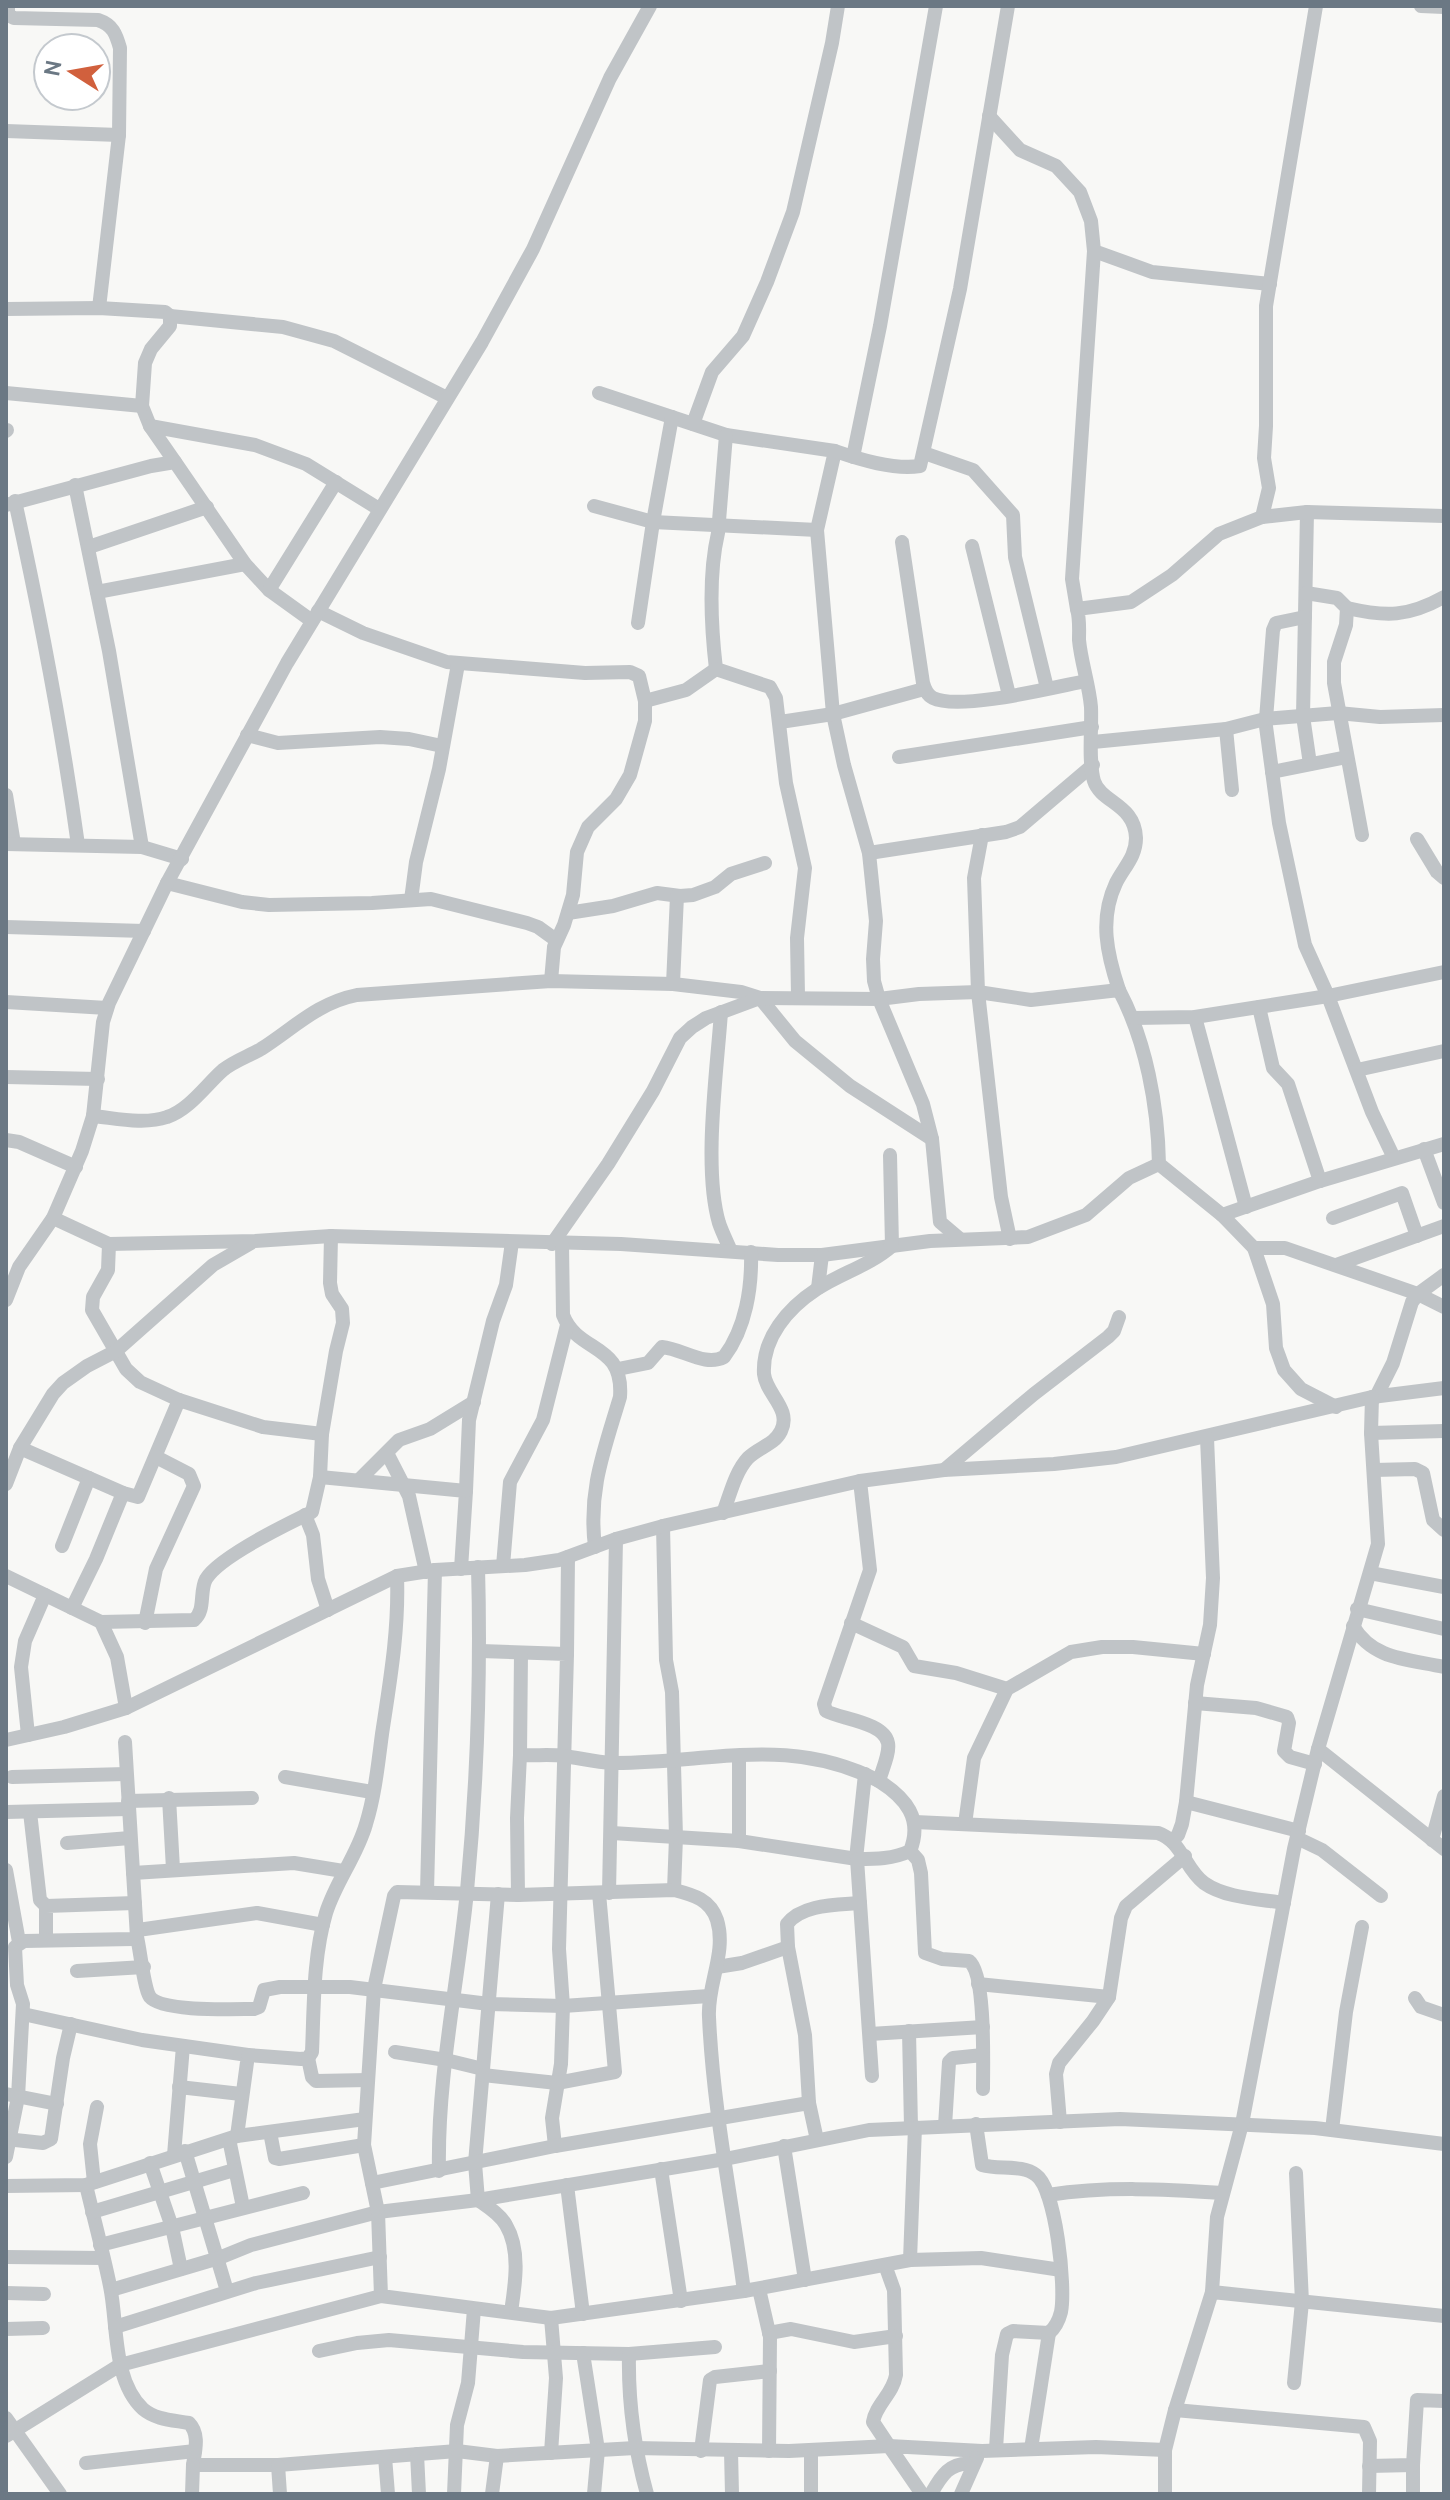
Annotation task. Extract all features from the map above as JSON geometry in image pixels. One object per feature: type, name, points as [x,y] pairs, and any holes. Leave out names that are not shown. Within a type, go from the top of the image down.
[{"type":"street","points":[[8,6],[8,15],[14,18],[98,20],[108,24],[116,34],[120,48],[119,135],[99,308]]},
{"type":"street","points":[[6,1300],[19,1267],[53,1218],[76,1167],[93,1116],[107,1008],[167,883],[315,616],[482,342],[533,249],[610,78],[650,6]]},
{"type":"street","points":[[693,424],[712,372],[743,336],[793,212],[838,6]]},
{"type":"street","points":[[853,457],[927,69],[936,6]]},
{"type":"street","points":[[599,393],[726,435],[835,451],[909,468],[920,466],[960,289],[1008,6]]},
{"type":"street","points":[[1262,517],[1269,488],[1264,458],[1266,306],[1316,6]]},
{"type":"street","points":[[1421,6],[1444,7]]},
{"type":"street","points":[[989,116],[1020,150],[1056,166],[1080,192],[1091,221],[1094,251],[1072,579],[1080,624],[1079,640],[1092,735],[1095,785],[1125,811],[1136,835],[1131,861],[1117,880],[1109,901],[1105,929],[1107,955],[1119,990],[1134,1018],[1153,1107],[1159,1164],[1222,1215],[1254,1248],[1273,1304],[1276,1348],[1284,1370],[1301,1389],[1336,1407]]},
{"type":"street","points":[[6,131],[119,135]]},
{"type":"street","points":[[1094,251],[1152,272],[1270,284]]},
{"type":"street","points":[[6,309],[99,308],[165,312],[170,316],[283,327],[334,341],[447,398]]},
{"type":"street","points":[[170,316],[170,326],[151,349],[145,363],[142,406],[150,426],[245,564],[269,590],[315,616],[437,660],[585,673],[630,672],[639,676],[645,701],[645,721],[630,775],[616,799],[588,827],[577,852],[568,913],[556,940],[551,981]]},
{"type":"street","points":[[6,393],[142,406]]},
{"type":"street","points":[[638,623],[672,417]]},
{"type":"street","points":[[150,426],[255,445],[306,464],[379,509]]},
{"type":"street","points":[[716,669],[712,629],[715,548],[726,435]]},
{"type":"street","points":[[835,451],[817,530],[833,714],[869,853],[876,921],[873,959],[879,999],[913,1077],[932,1139],[940,1222],[930,1241]]},
{"type":"street","points":[[924,453],[973,470],[1013,515],[1017,569],[1047,688]]},
{"type":"street","points":[[78,845],[66,757],[38,606],[10,503],[175,462]]},
{"type":"street","points":[[269,590],[336,482]]},
{"type":"street","points":[[75,485],[130,765],[142,847]]},
{"type":"street","points":[[594,506],[653,522],[817,530]]},
{"type":"street","points":[[89,547],[207,507]]},
{"type":"street","points":[[1077,609],[1131,602],[1190,561],[1219,534],[1262,517],[1307,512],[1444,516]]},
{"type":"street","points":[[1307,512],[1303,716],[1310,764]]},
{"type":"street","points":[[902,542],[924,689],[934,699],[954,702],[1086,681]]},
{"type":"street","points":[[972,546],[1009,695]]},
{"type":"street","points":[[97,592],[245,564]]},
{"type":"street","points":[[1306,593],[1337,598],[1347,608],[1381,615],[1411,612],[1444,597]]},
{"type":"street","points":[[1347,608],[1346,625],[1334,662],[1338,713],[1362,835]]},
{"type":"street","points":[[1305,617],[1276,623],[1273,630],[1265,719],[1272,772],[1305,945],[1372,1112],[1394,1158]]},
{"type":"street","points":[[411,900],[416,862],[439,769],[458,664]]},
{"type":"street","points":[[645,701],[686,690],[716,669]]},
{"type":"street","points":[[716,669],[770,687],[776,698],[786,783],[805,868],[797,938],[798,996]]},
{"type":"street","points":[[780,722],[833,714],[924,689]]},
{"type":"street","points":[[899,757],[1092,735],[1126,741],[1226,729],[1265,719],[1338,713],[1380,717],[1444,715]]},
{"type":"street","points":[[1226,729],[1232,790]]},
{"type":"street","points":[[247,735],[278,743],[380,737],[442,746]]},
{"type":"street","points":[[1272,772],[1347,757]]},
{"type":"street","points":[[869,853],[1020,827],[1093,765]]},
{"type":"street","points":[[6,795],[10,844],[142,847],[182,859]]},
{"type":"street","points":[[982,835],[974,878],[978,992],[1001,1197],[1010,1239]]},
{"type":"street","points":[[1417,839],[1444,878]]},
{"type":"street","points":[[568,913],[613,906],[657,893],[693,895],[715,887],[731,874],[765,863]]},
{"type":"street","points":[[167,883],[242,902],[269,905],[441,901],[538,927],[556,940]]},
{"type":"street","points":[[673,984],[677,896]]},
{"type":"street","points":[[6,927],[144,931]]},
{"type":"street","points":[[1134,1018],[1195,1017],[1328,996],[1444,972]]},
{"type":"street","points":[[93,1116],[134,1119],[166,1117],[197,1096],[226,1068],[280,1037],[316,1009],[340,999],[551,981],[673,984],[741,992],[760,998],[795,1041],[850,1086],[932,1139]]},
{"type":"street","points":[[595,1547],[592,1504],[596,1477],[621,1385],[613,1361],[567,1325],[563,1315],[557,1244],[653,1091],[680,1038],[692,1027],[721,1012],[760,998],[879,999],[978,992],[1031,1000],[1119,990]]},
{"type":"street","points":[[6,1002],[107,1008]]},
{"type":"street","points":[[1259,1007],[1273,1068],[1288,1084],[1320,1181]]},
{"type":"street","points":[[721,1012],[713,1191],[719,1222],[731,1251]]},
{"type":"street","points":[[1195,1017],[1246,1207]]},
{"type":"street","points":[[1357,1070],[1444,1051]]},
{"type":"street","points":[[6,1077],[98,1079]]},
{"type":"street","points":[[6,1140],[19,1142],[76,1167]]},
{"type":"street","points":[[1222,1215],[1320,1181],[1444,1144]]},
{"type":"street","points":[[1424,1149],[1443,1195]]},
{"type":"street","points":[[890,1155],[892,1246]]},
{"type":"street","points":[[53,1218],[109,1244],[331,1236],[621,1244],[778,1255],[822,1255],[930,1241],[1028,1237],[1086,1215],[1129,1178],[1159,1164]]},
{"type":"street","points":[[1333,1218],[1402,1193],[1417,1236]]},
{"type":"street","points":[[940,1222],[960,1239]]},
{"type":"street","points":[[1336,1265],[1444,1226]]},
{"type":"street","points":[[6,1576],[101,1622],[186,1621],[198,1617],[206,1580],[219,1565],[315,1508],[322,1434],[343,1323],[342,1309],[332,1294],[331,1236]]},
{"type":"street","points":[[6,1484],[20,1448],[63,1383],[116,1351],[213,1265],[255,1241]]},
{"type":"street","points":[[461,1569],[467,1435],[493,1321],[506,1285],[512,1242]]},
{"type":"street","points":[[109,1244],[105,1278],[91,1306],[94,1317],[126,1369],[140,1382],[179,1400],[263,1427],[322,1434]]},
{"type":"street","points":[[723,1513],[741,1467],[751,1455],[773,1442],[782,1430],[783,1413],[769,1392],[764,1377],[766,1349],[772,1335],[787,1314],[818,1288],[867,1265],[892,1246]]},
{"type":"street","points":[[1254,1248],[1285,1248],[1418,1294],[1444,1307]]},
{"type":"street","points":[[618,1369],[648,1363],[662,1347],[705,1360],[724,1357],[744,1317],[751,1252]]},
{"type":"street","points":[[818,1288],[822,1255]]},
{"type":"street","points":[[1165,2494],[1165,2450],[1212,2292],[1217,2217],[1242,2124],[1298,1835],[1357,1609],[1378,1544],[1371,1433],[1374,1397],[1393,1363],[1408,1311],[1418,1294],[1444,1275]]},
{"type":"street","points":[[944,1470],[1108,1337],[1119,1317]]},
{"type":"street","points":[[503,1566],[510,1482],[543,1420],[567,1325]]},
{"type":"street","points":[[6,1740],[126,1708],[397,1576],[525,1565],[568,1557],[663,1526],[860,1481],[944,1470],[1116,1457],[1374,1397],[1444,1388]]},
{"type":"street","points":[[20,1448],[135,1498],[140,1496],[179,1400]]},
{"type":"street","points":[[360,1479],[399,1440],[430,1429],[474,1402]]},
{"type":"street","points":[[1371,1433],[1444,1431]]},
{"type":"street","points":[[1172,1841],[1178,1835],[1186,1802],[1195,1703],[1210,1625],[1213,1578],[1207,1438]]},
{"type":"street","points":[[387,1453],[404,1483],[430,1571],[427,1892]]},
{"type":"street","points":[[145,1623],[156,1569],[194,1486],[189,1474],[156,1457]]},
{"type":"street","points":[[1374,1470],[1415,1469],[1423,1473],[1433,1520],[1444,1530]]},
{"type":"street","points":[[320,1477],[466,1491]]},
{"type":"street","points":[[62,1546],[89,1478]]},
{"type":"street","points":[[860,1481],[870,1570],[824,1704],[826,1711],[859,1720],[885,1737],[888,1748],[879,1781]]},
{"type":"street","points":[[72,1608],[123,1493]]},
{"type":"street","points":[[305,1515],[313,1535],[318,1579],[328,1610]]},
{"type":"street","points":[[663,1526],[666,1660],[672,1692],[676,1837],[674,1890]]},
{"type":"street","points":[[395,2052],[446,2060],[483,2072],[557,2083],[615,2072],[604,1893],[612,1833],[616,1539]]},
{"type":"street","points":[[555,2146],[552,2118],[561,2064],[563,2006],[559,1949],[568,1557]]},
{"type":"street","points":[[439,2171],[446,2060],[467,1892],[481,1651],[478,1567]]},
{"type":"street","points":[[1370,1573],[1444,1587]]},
{"type":"street","points":[[308,2058],[312,2052],[315,1987],[323,1925],[343,1871],[365,1829],[372,1792],[398,1621],[397,1576]]},
{"type":"street","points":[[28,1735],[21,1667],[25,1641],[45,1595]]},
{"type":"street","points":[[1357,1609],[1444,1629]]},
{"type":"street","points":[[101,1622],[117,1657],[126,1708]]},
{"type":"street","points":[[851,1623],[903,1647],[914,1666],[956,1673],[1007,1689]]},
{"type":"street","points":[[1353,1626],[1365,1644],[1378,1652],[1444,1667]]},
{"type":"street","points":[[965,1824],[974,1758],[1007,1689],[1071,1652],[1102,1647],[1133,1647],[1204,1654]]},
{"type":"street","points":[[481,1651],[567,1654]]},
{"type":"street","points":[[518,1895],[521,1653]]},
{"type":"street","points":[[1195,1703],[1256,1708],[1287,1717],[1289,1723],[1284,1751],[1290,1757],[1317,1757],[1438,1844],[1444,1796]]},
{"type":"street","points":[[125,1742],[138,1933],[148,1994],[152,1999],[184,2007],[254,2009],[259,2007],[264,1990],[315,1987],[374,1989],[489,2004],[563,2006],[709,1996]]},
{"type":"street","points":[[520,1755],[564,1756],[613,1763],[783,1753],[812,1756],[879,1781],[906,1804],[915,1822],[915,1840],[910,1851],[883,1859],[857,1859],[739,1841],[612,1833]]},
{"type":"street","points":[[739,1756],[739,1841]]},
{"type":"street","points":[[12,1777],[126,1774]]},
{"type":"street","points":[[865,1774],[857,1859],[872,2076]]},
{"type":"street","points":[[285,1777],[372,1792]]},
{"type":"street","points":[[169,1798],[173,1869]]},
{"type":"street","points":[[6,1812],[128,1805],[169,1798],[252,1798]]},
{"type":"street","points":[[1186,1802],[1298,1835],[1381,1896]]},
{"type":"street","points":[[30,1812],[40,1900],[46,1906],[46,1940]]},
{"type":"street","points":[[915,1822],[1149,1831],[1166,1835],[1185,1856],[1195,1875],[1216,1889],[1284,1903]]},
{"type":"street","points":[[67,1843],[130,1838]]},
{"type":"street","points":[[910,1851],[918,1860],[921,1873],[925,1953],[973,1964],[983,2027],[983,2089]]},
{"type":"street","points":[[1060,2122],[1056,2074],[1059,2063],[1109,1997],[1121,1918],[1126,1906],[1185,1856]]},
{"type":"street","points":[[133,1873],[294,1863],[343,1871]]},
{"type":"street","points":[[6,1870],[19,1942]]},
{"type":"street","points":[[381,2296],[378,2212],[364,2145],[374,1989],[394,1896],[401,1890],[518,1895],[674,1890],[695,1896],[710,1905],[719,1931],[717,1967],[709,1996],[716,2117],[751,2290],[769,2333],[769,2451]]},
{"type":"street","points":[[498,1894],[475,2163],[478,2200],[497,2214],[511,2237],[515,2284],[511,2312]]},
{"type":"street","points":[[46,1906],[135,1903]]},
{"type":"street","points":[[817,2140],[809,2103],[805,2035],[788,1947],[787,1924],[798,1913],[860,1903]]},
{"type":"street","points":[[6,2157],[23,2014],[11,1965],[19,1942],[133,1939],[138,1933],[257,1913],[323,1925]]},
{"type":"street","points":[[1332,2130],[1346,2012],[1362,1927]]},
{"type":"street","points":[[717,1967],[742,1963],[788,1947]]},
{"type":"street","points":[[77,1971],[144,1967]]},
{"type":"street","points":[[978,1984],[1109,1997]]},
{"type":"street","points":[[1415,1998],[1421,2007],[1444,2015]]},
{"type":"street","points":[[23,2014],[142,2040],[248,2055],[308,2058]]},
{"type":"street","points":[[7,2140],[48,2142],[51,2139],[71,2024]]},
{"type":"street","points":[[870,2034],[983,2027]]},
{"type":"street","points":[[909,2031],[913,2127],[910,2260]]},
{"type":"street","points":[[183,2046],[179,2087],[180,2153],[195,2181],[227,2291]]},
{"type":"street","points":[[243,2207],[234,2170],[233,2137],[248,2055]]},
{"type":"street","points":[[945,2126],[949,2062],[953,2058],[983,2055]]},
{"type":"street","points":[[308,2058],[312,2065],[312,2077],[316,2081],[368,2080]]},
{"type":"street","points":[[179,2087],[241,2094]]},
{"type":"street","points":[[12,2095],[57,2104]]},
{"type":"street","points":[[372,2183],[555,2146],[809,2103]]},
{"type":"street","points":[[97,2107],[90,2144],[92,2212],[111,2290],[120,2365],[140,2405],[151,2415],[193,2426],[196,2433],[192,2494]]},
{"type":"street","points":[[6,2186],[90,2183],[233,2137],[365,2119]]},
{"type":"street","points":[[111,2290],[219,2258],[251,2245],[378,2212],[478,2200],[725,2159],[869,2130],[1120,2119],[1332,2130],[1444,2144]]},
{"type":"street","points":[[976,2124],[982,2165],[1028,2170],[1041,2179],[1048,2195],[1061,2257],[1061,2313],[1049,2333],[1031,2449]]},
{"type":"street","points":[[270,2132],[275,2158],[279,2159],[364,2145]]},
{"type":"street","points":[[784,2146],[805,2280]]},
{"type":"street","points":[[150,2163],[172,2227],[181,2269]]},
{"type":"street","points":[[661,2169],[681,2301]]},
{"type":"street","points":[[92,2212],[234,2170]]},
{"type":"street","points":[[1294,2383],[1302,2302],[1296,2173]]},
{"type":"street","points":[[567,2185],[583,2314]]},
{"type":"street","points":[[1048,2195],[1124,2188],[1223,2193]]},
{"type":"street","points":[[6,2257],[102,2251],[206,2217],[303,2193]]},
{"type":"street","points":[[115,2327],[227,2291],[380,2257]]},
{"type":"street","points":[[11,2434],[120,2365],[381,2296],[551,2318],[751,2290],[910,2260],[981,2258],[1061,2270]]},
{"type":"street","points":[[885,2265],[894,2290],[895,2382],[876,2411],[873,2422],[922,2494]]},
{"type":"street","points":[[1212,2292],[1444,2316]]},
{"type":"street","points":[[6,2293],[44,2294]]},
{"type":"street","points":[[454,2494],[458,2415],[465,2397],[474,2309]]},
{"type":"street","points":[[551,2318],[556,2385],[551,2453]]},
{"type":"street","points":[[6,2329],[43,2328]]},
{"type":"street","points":[[769,2333],[791,2329],[854,2342],[896,2336]]},
{"type":"street","points":[[961,2494],[973,2464],[989,2450],[1007,2334],[1013,2331],[1049,2333]]},
{"type":"street","points":[[319,2351],[389,2340],[553,2352],[629,2354],[715,2347]]},
{"type":"street","points":[[583,2353],[598,2450],[594,2494]]},
{"type":"street","points":[[629,2354],[635,2448],[647,2494]]},
{"type":"street","points":[[701,2451],[710,2380],[770,2371]]},
{"type":"street","points":[[1413,2494],[1417,2400],[1444,2401]]},
{"type":"street","points":[[1175,2410],[1364,2427],[1370,2441],[1369,2494]]},
{"type":"street","points":[[6,2418],[11,2434],[60,2494]]},
{"type":"street","points":[[86,2463],[194,2458],[278,2465],[457,2451],[497,2456],[635,2448],[769,2451],[889,2446],[989,2450],[1096,2447],[1165,2450]]},
{"type":"street","points":[[811,2450],[811,2494]]},
{"type":"street","points":[[731,2451],[732,2494]]},
{"type":"street","points":[[417,2454],[419,2494]]},
{"type":"street","points":[[492,2494],[497,2456]]},
{"type":"street","points":[[385,2457],[388,2494]]},
{"type":"street","points":[[931,2494],[940,2477],[953,2466],[973,2464]]},
{"type":"street","points":[[278,2465],[280,2494]]},
{"type":"street","points":[[1369,2466],[1413,2465]]}]
